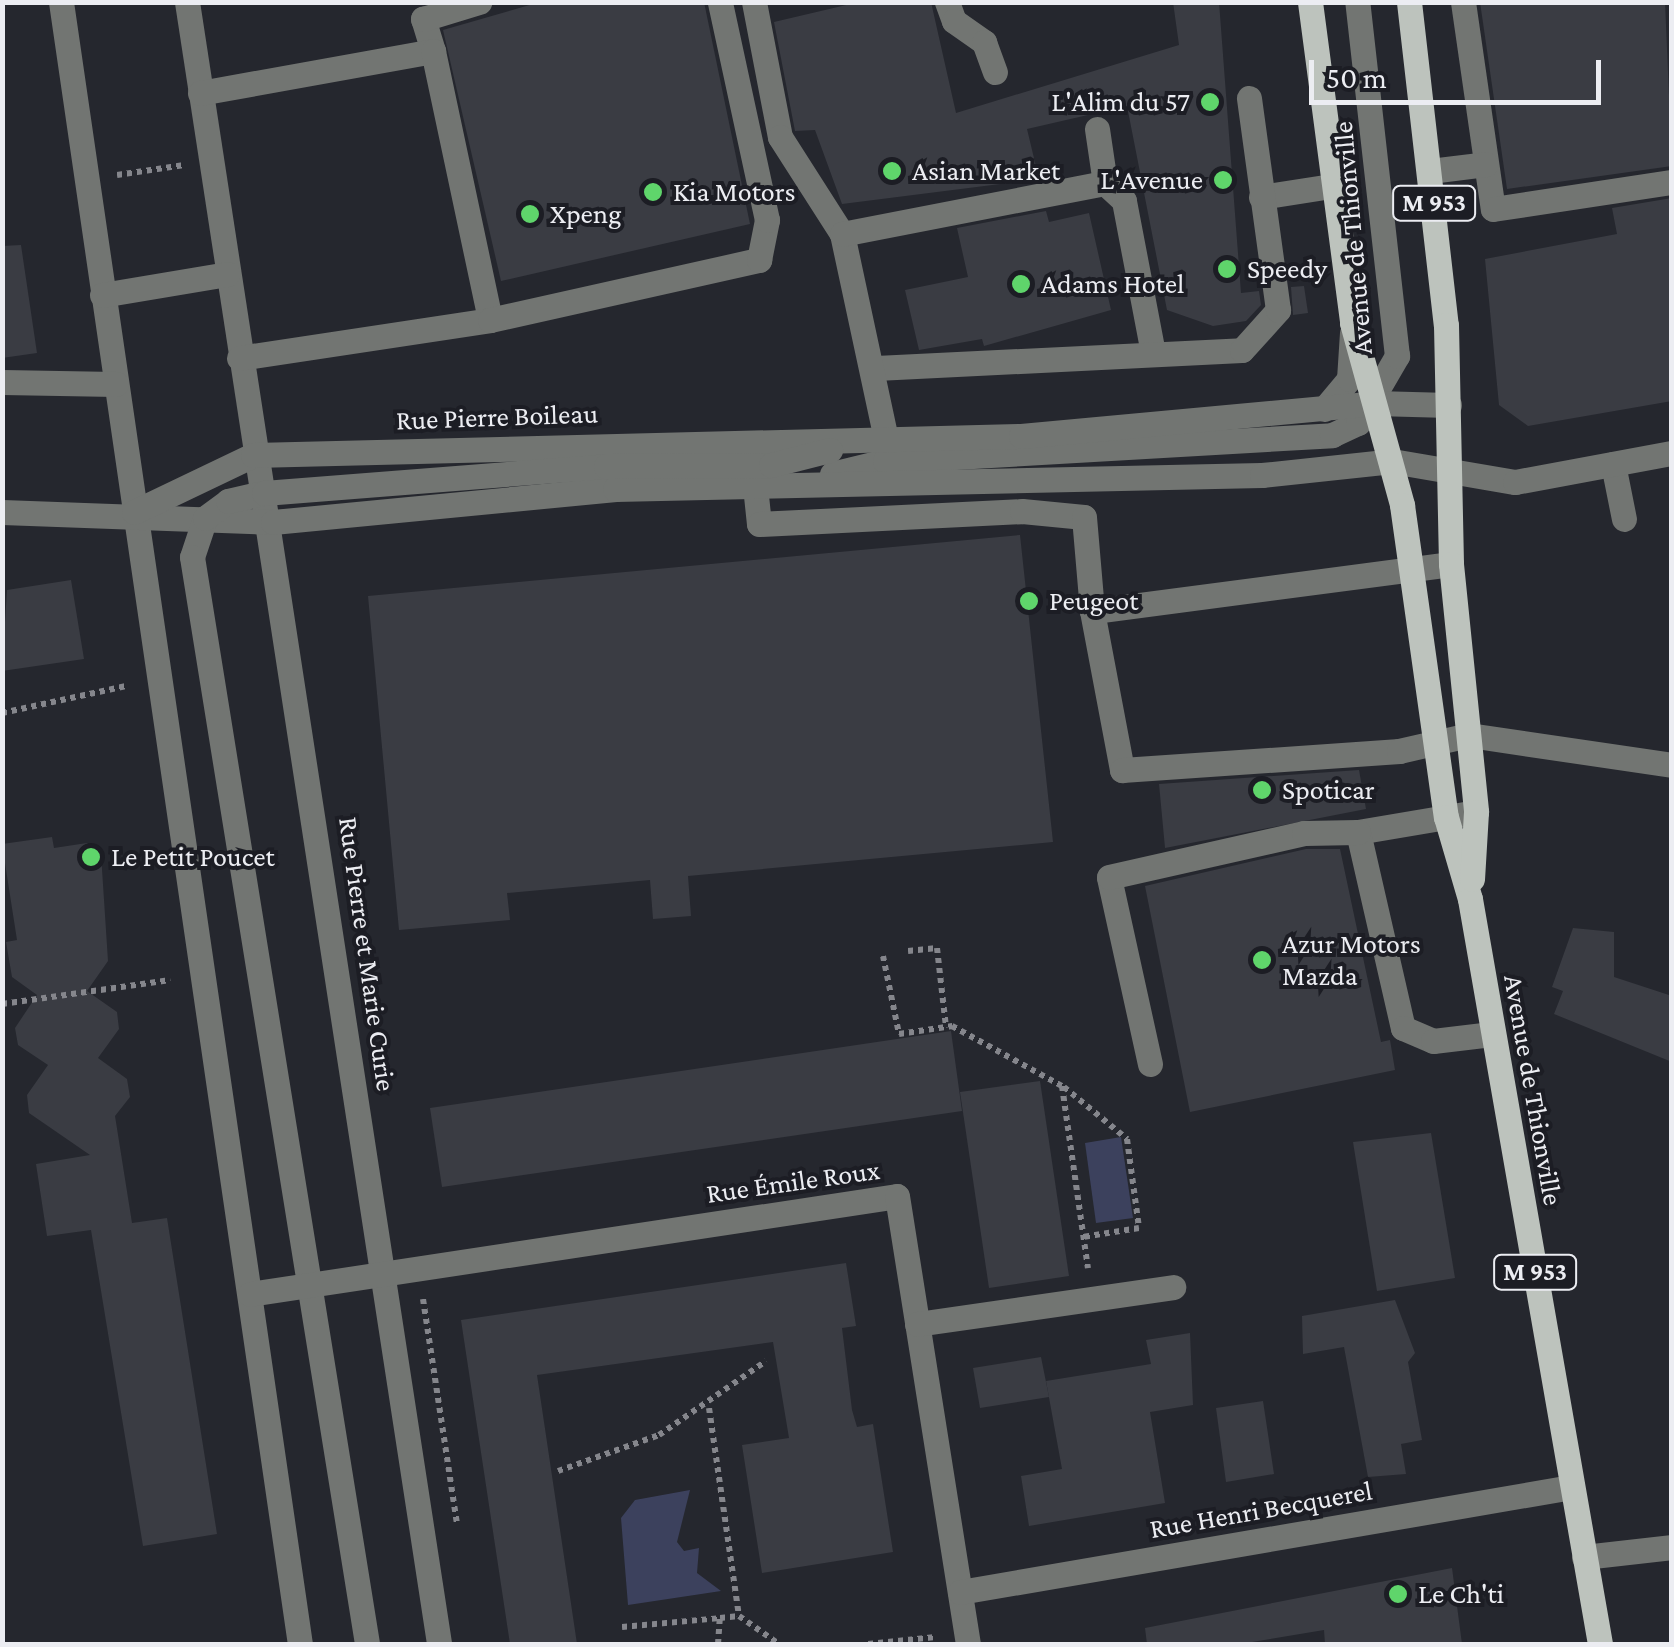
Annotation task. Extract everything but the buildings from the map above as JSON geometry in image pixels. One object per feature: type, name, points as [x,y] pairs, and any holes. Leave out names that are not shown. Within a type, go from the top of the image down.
[{"type":"main road","name":"Avenue de Thionville","points":[[1310,2],[1352,323],[1392,461],[1446,816],[1470,899],[1600,1644]]},
{"type":"main road","name":"Avenue de Thionville","points":[[1416,3],[1449,405],[1451,564],[1476,812],[1470,899]]},
{"type":"street","points":[[61,2],[300,1644]]},
{"type":"street","name":"Rue Pierre et Marie Curie","points":[[187,2],[253,456],[273,522],[439,1644]]},
{"type":"street","points":[[479,2],[424,19],[490,320]]},
{"type":"street","points":[[239,358],[490,320],[759,260],[768,220],[720,2]]},
{"type":"street","points":[[754,2],[780,136],[842,234],[876,368],[879,439]]},
{"type":"street","points":[[947,2],[954,21],[984,42],[995,72]]},
{"type":"street","name":"Avenue de Thionville","points":[[1357,2],[1397,356],[1375,403]]},
{"type":"street","points":[[1463,2],[1493,208],[1672,182]]},
{"type":"street","points":[[200,94],[432,52]]},
{"type":"street","points":[[876,368],[1152,348],[1242,350],[1278,310],[1249,98]]},
{"type":"street","points":[[1097,129],[1105,183],[1124,201],[1152,348]]},
{"type":"street","points":[[1430,171],[1486,164]]},
{"type":"street","points":[[842,234],[1105,183]]},
{"type":"street","points":[[1261,197],[1332,186]]},
{"type":"street","points":[[102,296],[227,274]]},
{"type":"street","points":[[1324,409],[1349,379],[1352,323]]},
{"type":"street","points":[[2,382],[116,384]]},
{"type":"street","name":"Rue Pierre Boileau","points":[[134,512],[253,456],[879,439],[1375,403],[1449,405]]},
{"type":"street","name":"Rue Pierre Boileau","points":[[783,485],[885,462],[1332,435],[1375,403]]},
{"type":"street","name":"Rue Pierre Boileau","points":[[204,518],[228,501],[264,494],[606,466],[772,465],[879,439]]},
{"type":"street","name":"Rue Pierre Boileau","points":[[2,512],[134,512],[273,522],[616,489],[1262,475],[1392,461],[1515,482],[1672,454]]},
{"type":"street","points":[[1612,464],[1624,519]]},
{"type":"street","points":[[755,486],[758,524],[1022,511],[1084,517],[1092,611],[1122,770],[1436,743],[1470,736],[1672,765]]},
{"type":"street","points":[[204,518],[192,557],[314,1284],[367,1644]]},
{"type":"street","points":[[1092,611],[1451,564]]},
{"type":"street","points":[[1150,1064],[1108,878],[1304,833],[1358,832],[1476,812]]},
{"type":"street","points":[[1358,832],[1403,1028],[1433,1041],[1492,1034]]},
{"type":"street","name":"Rue Émile Roux","points":[[250,1294],[896,1196],[967,1639]]},
{"type":"street","points":[[917,1324],[1173,1287]]},
{"type":"street","name":"Rue Henri Becquerel","points":[[960,1592],[1572,1487]]},
{"type":"street","points":[[1584,1557],[1672,1547]]},
{"type":"path","points":[[86,180],[210,162]]},
{"type":"path","points":[[2,713],[126,686]]},
{"type":"path","points":[[908,952],[937,948],[946,1027]]},
{"type":"path","points":[[883,956],[899,1034],[946,1027],[1062,1086],[1127,1138],[1139,1228],[1083,1237]]},
{"type":"path","points":[[2,1004],[170,980]]},
{"type":"path","points":[[1062,1086],[1092,1299]]},
{"type":"path","points":[[417,1268],[459,1538]]},
{"type":"path","points":[[558,1471],[709,1408],[766,1361]]},
{"type":"path","points":[[709,1408],[739,1616]]},
{"type":"path","points":[[622,1627],[739,1616],[780,1644]]},
{"type":"path","points":[[718,1644],[720,1618]]},
{"type":"path","points":[[868,1644],[967,1639]]},
{"type":"shaded area","points":[[1121,1137],[1133,1218],[1096,1223],[1085,1143]]},
{"type":"shaded area","points":[[690,1490],[677,1542],[684,1551],[699,1548],[697,1573],[721,1591],[628,1605],[621,1518],[635,1500]]},
{"type":"place","name":"L'Alim du 57","points":[[1210,102]]},
{"type":"place","name":"Asian Market","points":[[892,171]]},
{"type":"place","name":"L'Avenue","points":[[1223,180]]},
{"type":"place","name":"Kia Motors","points":[[653,192]]},
{"type":"place","name":"Xpeng","points":[[530,214]]},
{"type":"place","name":"Speedy","points":[[1227,269]]},
{"type":"place","name":"Adams Hotel","points":[[1021,284]]},
{"type":"place","name":"Peugeot","points":[[1029,601]]},
{"type":"place","name":"Spoticar","points":[[1262,790]]},
{"type":"place","name":"Le Petit Poucet","points":[[91,857]]},
{"type":"place","name":"Azur Motors Mazda","points":[[1262,960]]},
{"type":"place","name":"Le Ch'ti","points":[[1398,1594]]}]
